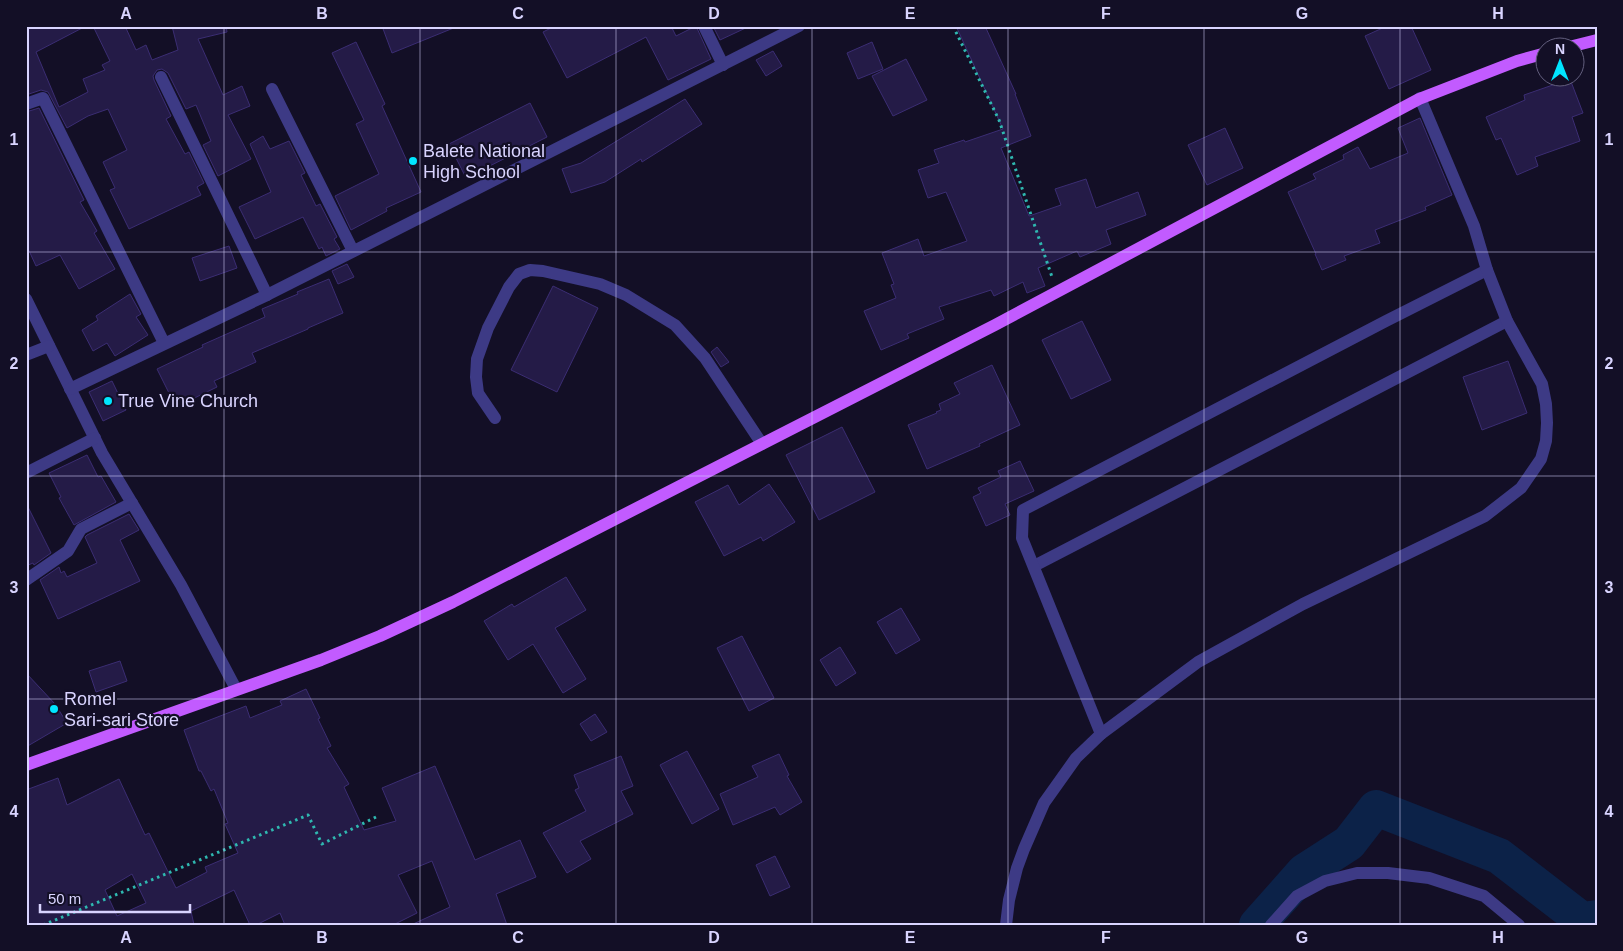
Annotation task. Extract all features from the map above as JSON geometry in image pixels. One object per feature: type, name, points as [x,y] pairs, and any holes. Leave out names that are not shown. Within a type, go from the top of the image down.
[{"type":"main road","points":[[26,765],[329,656],[380,636],[445,606],[987,330],[1420,98],[1517,61],[1536,56]]},
{"type":"street","points":[[704,26],[723,64]]},
{"type":"street","points":[[70,389],[267,295],[799,26]]},
{"type":"street","points":[[161,77],[267,295]]},
{"type":"street","points":[[272,89],[353,251]]},
{"type":"street","points":[[26,104],[43,98],[164,343]]},
{"type":"street","points":[[1006,925],[1009,900],[1017,868],[1044,803],[1076,758],[1101,734],[1198,662],[1303,604],[1485,516],[1521,488],[1541,459],[1546,441],[1546,404],[1542,384],[1507,321],[1487,270],[1474,226],[1420,98]]},
{"type":"street","points":[[495,418],[478,393],[476,377],[477,359],[488,328],[509,287],[519,274],[530,270],[543,271],[600,284],[626,295],[675,325],[705,358],[762,444]]},
{"type":"street","points":[[1101,734],[1022,538],[1023,510],[1487,270]]},
{"type":"street","points":[[26,299],[95,438],[181,585],[236,689]]},
{"type":"street","points":[[1034,566],[1507,321]]},
{"type":"street","points":[[26,355],[49,346]]},
{"type":"street","points":[[26,473],[95,438]]},
{"type":"street","points":[[26,580],[68,551],[81,529],[132,503]]},
{"type":"street","points":[[1271,925],[1297,896],[1325,881],[1357,873],[1388,873],[1429,878],[1484,896],[1519,925]]},
{"type":"path","points":[[953,26],[999,120],[1057,291]]},
{"type":"path","points":[[43,925],[308,815],[322,844],[376,817]]},
{"type":"building","points":[[26,26],[86,26],[36,52],[59,107],[88,92],[83,79],[105,70],[102,65],[110,61],[93,26],[125,26],[136,50],[146,45],[152,60],[178,50],[172,26],[226,26],[227,32],[198,39],[223,95],[242,86],[250,106],[228,115],[251,159],[218,176],[203,145],[211,141],[196,105],[186,109],[168,73],[162,69],[157,70],[153,76],[154,80],[171,116],[166,119],[185,154],[189,152],[204,183],[197,187],[201,195],[129,229],[110,190],[115,188],[103,162],[127,150],[108,109],[88,116],[67,128],[48,92],[41,90],[26,95]]},
{"type":"building","points":[[382,26],[455,26],[456,27],[392,53]]},
{"type":"building","points":[[555,26],[671,26],[676,36],[696,26],[711,59],[668,80],[646,37],[567,78],[543,32]]},
{"type":"building","points":[[713,26],[750,26],[720,40]]},
{"type":"building","points":[[956,26],[985,26],[1016,94],[1031,136],[1001,148],[1029,216],[1061,205],[1055,189],[1086,179],[1096,208],[1138,192],[1146,215],[1106,230],[1111,244],[1080,257],[1077,251],[1038,268],[1045,286],[1027,293],[1023,282],[994,296],[991,290],[939,307],[944,319],[907,334],[909,338],[881,350],[864,311],[896,298],[891,285],[894,284],[882,253],[918,239],[924,256],[967,241],[946,192],[928,198],[918,170],[939,163],[934,150],[1003,129]]},
{"type":"building","points":[[1387,26],[1411,26],[1431,70],[1389,89],[1365,36]]},
{"type":"building","points":[[356,42],[385,104],[382,106],[421,192],[386,208],[387,211],[351,230],[335,196],[379,174],[356,124],[364,120],[332,53]]},
{"type":"building","points":[[872,42],[883,69],[858,79],[847,53]]},
{"type":"building","points":[[773,51],[782,66],[766,76],[756,60]]},
{"type":"building","points":[[906,59],[927,100],[893,116],[872,76]]},
{"type":"building","points":[[1544,88],[1573,88],[1583,113],[1572,117],[1580,141],[1535,157],[1538,166],[1517,175],[1501,138],[1496,140],[1486,117],[1525,100],[1524,95]]},
{"type":"building","points":[[685,99],[702,124],[642,162],[641,159],[605,182],[571,193],[562,169],[581,163]]},
{"type":"building","points":[[530,103],[547,137],[466,178],[449,144]]},
{"type":"building","points":[[39,108],[84,200],[80,202],[97,231],[94,233],[115,269],[79,289],[60,255],[36,266],[26,244],[26,112]]},
{"type":"building","points":[[1420,118],[1452,195],[1425,207],[1426,210],[1375,230],[1380,243],[1344,256],[1346,260],[1322,270],[1288,192],[1316,179],[1313,174],[1344,159],[1343,155],[1358,147],[1370,169],[1408,153],[1398,128]]},
{"type":"building","points":[[1225,128],[1243,168],[1207,185],[1188,145]]},
{"type":"building","points":[[263,136],[270,149],[289,141],[305,173],[301,175],[316,206],[320,204],[337,237],[334,239],[340,249],[326,256],[322,247],[319,249],[303,217],[255,239],[239,207],[271,192],[250,144]]},
{"type":"building","points":[[229,246],[237,268],[200,281],[192,258]]},
{"type":"building","points":[[347,264],[354,277],[338,284],[332,271]]},
{"type":"building","points":[[329,279],[343,313],[252,353],[256,362],[214,381],[217,387],[176,407],[157,369],[203,347],[202,345],[265,317],[262,309]]},
{"type":"building","points":[[553,286],[598,308],[557,392],[511,370]]},
{"type":"building","points":[[130,294],[141,314],[136,317],[148,335],[115,356],[107,343],[93,351],[82,330],[98,320],[96,316]]},
{"type":"building","points":[[1082,321],[1111,380],[1071,399],[1042,340]]},
{"type":"building","points":[[717,347],[729,362],[721,367],[711,352]]},
{"type":"building","points":[[1508,361],[1527,413],[1482,430],[1463,377]]},
{"type":"building","points":[[992,365],[1020,425],[979,444],[980,446],[927,469],[908,425],[937,413],[941,410],[939,404],[960,394],[954,383]]},
{"type":"building","name":"True Vine Church","points":[[112,381],[126,410],[103,421],[89,392]]},
{"type":"building","points":[[842,427],[875,492],[819,520],[786,455]]},
{"type":"building","points":[[87,455],[98,477],[101,476],[116,502],[74,525],[59,498],[61,497],[49,473]]},
{"type":"building","points":[[1020,461],[1034,491],[1005,504],[1010,515],[986,526],[973,497],[981,493],[978,488],[1001,477],[998,471]]},
{"type":"building","points":[[769,484],[795,522],[763,541],[761,537],[724,556],[695,502],[728,485],[739,505]]},
{"type":"building","points":[[26,503],[51,553],[34,565],[33,563],[26,566]]},
{"type":"building","points":[[129,514],[139,530],[120,540],[140,581],[58,619],[40,580],[59,567],[61,573],[64,571],[67,577],[97,563],[85,537]]},
{"type":"building","points":[[566,577],[586,610],[555,628],[586,679],[563,693],[533,644],[508,660],[484,621],[512,604],[514,607]]},
{"type":"building","points":[[901,608],[920,640],[896,654],[877,622]]},
{"type":"building","points":[[742,636],[774,698],[749,711],[717,648]]},
{"type":"building","points":[[840,647],[856,673],[836,686],[820,660]]},
{"type":"building","points":[[120,661],[127,681],[96,692],[89,671]]},
{"type":"building","points":[[26,673],[55,704],[67,723],[26,747]]},
{"type":"building","points":[[306,689],[331,746],[327,748],[349,784],[344,787],[364,830],[396,821],[382,788],[435,766],[475,860],[520,840],[536,877],[496,894],[507,925],[411,925],[450,907],[432,861],[398,875],[417,913],[393,925],[285,925],[280,913],[256,925],[250,925],[234,890],[191,911],[194,925],[26,925],[26,790],[58,778],[67,805],[119,779],[145,835],[149,833],[176,888],[207,872],[205,867],[238,853],[225,824],[228,823],[214,789],[211,791],[201,771],[199,771],[184,730],[246,706],[250,718],[282,705],[280,701]],"holes":[[[132,874],[146,903],[117,916],[105,890]]]},
{"type":"building","points":[[595,714],[607,732],[591,741],[580,724]]},
{"type":"building","points":[[687,751],[719,809],[692,824],[660,765]]},
{"type":"building","points":[[779,754],[789,775],[787,776],[802,802],[780,815],[775,807],[733,825],[720,794],[758,777],[752,766]]},
{"type":"building","points":[[621,756],[633,786],[621,791],[633,814],[580,841],[591,859],[567,873],[543,833],[586,811],[575,790],[579,788],[574,775]]},
{"type":"building","points":[[775,856],[790,887],[770,896],[756,865]]},
{"type":"waterway","points":[[1257,925],[1304,872],[1349,843],[1376,808],[1499,856],[1582,920],[1597,918]]},
{"type":"place","name":"Balete National High School","points":[[413,161]]},
{"type":"place","name":"True Vine Church","points":[[108,401]]},
{"type":"place","name":"Romel Sari-sari Store","points":[[54,709]]}]
